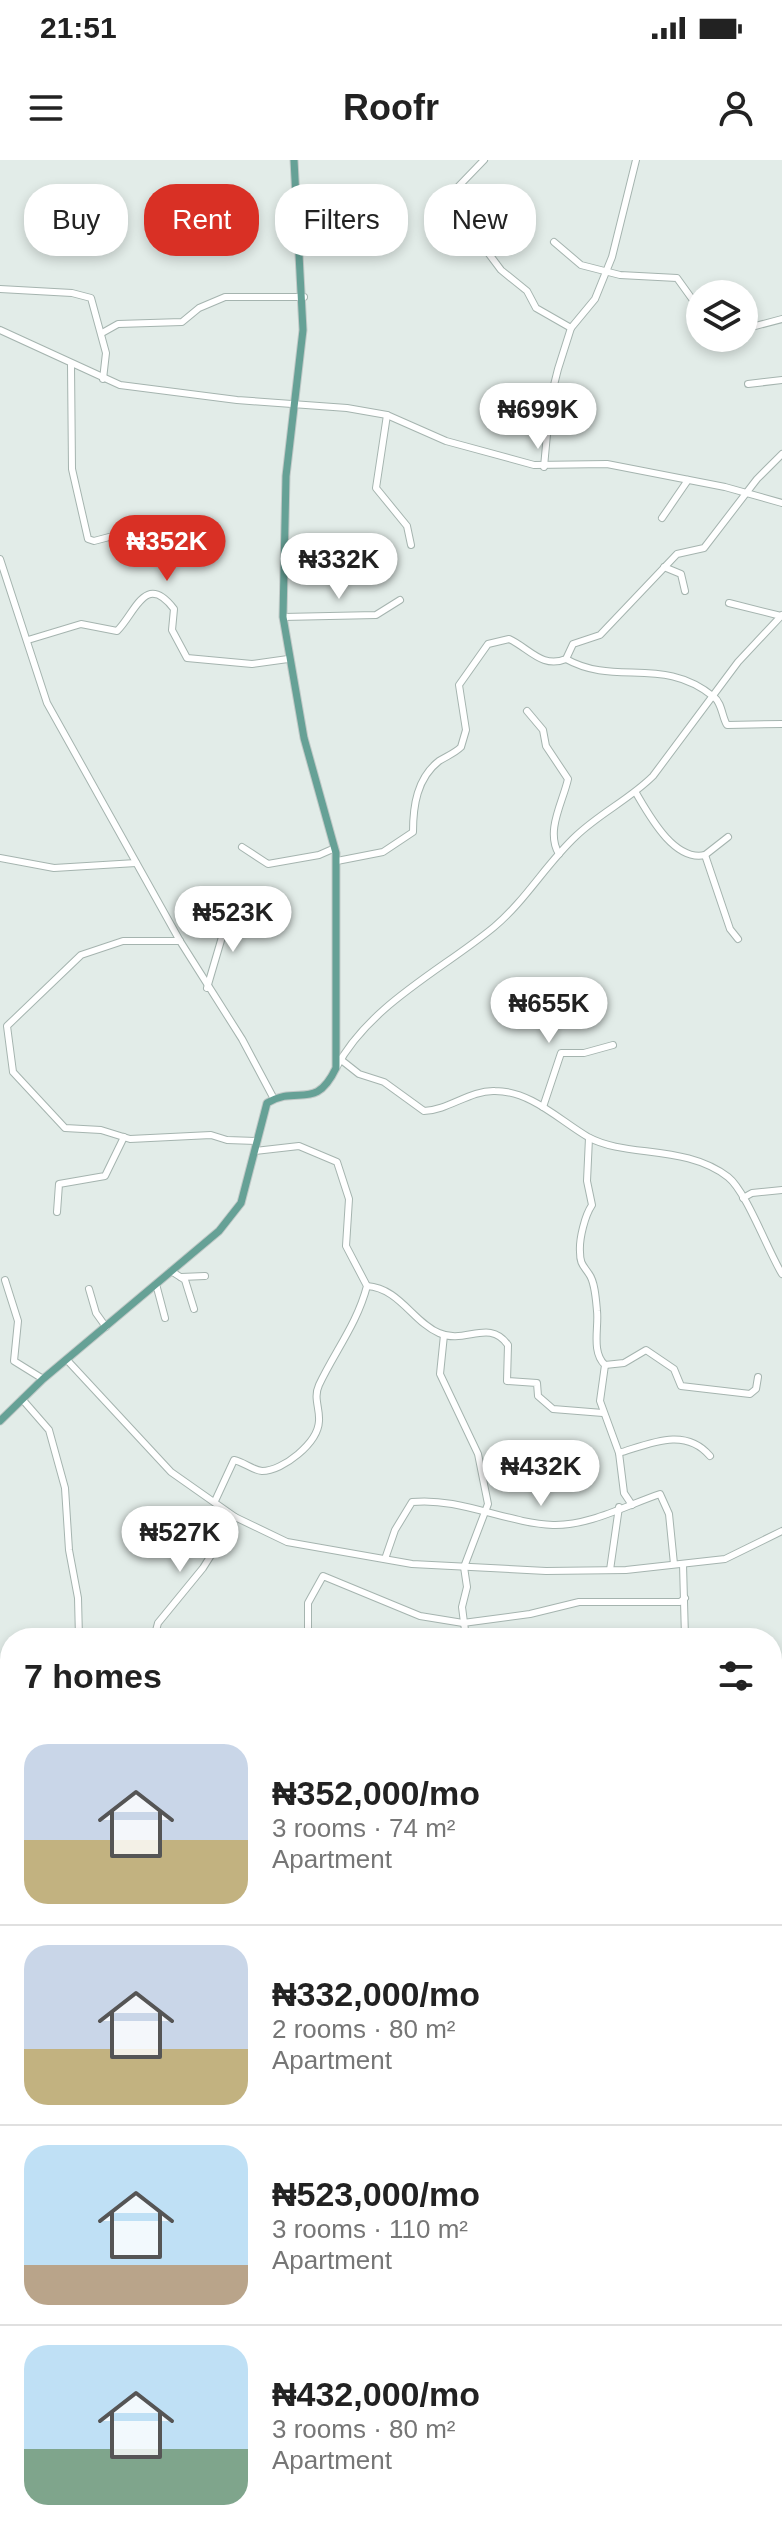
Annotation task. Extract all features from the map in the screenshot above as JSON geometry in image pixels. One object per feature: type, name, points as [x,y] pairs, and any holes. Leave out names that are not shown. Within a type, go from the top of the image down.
[{"type":"main road","points":[[0,1421],[43,1379],[235,1213],[246,1190],[264,1110],[274,1099],[315,1095],[328,1084],[336,1068],[337,860],[304,738],[283,617],[283,530],[304,297],[294,160]]},
{"type":"street","points":[[484,160],[454,191],[448,232],[474,234],[501,270],[527,291],[530,302],[571,328]]},
{"type":"street","points":[[544,467],[553,385],[571,328],[595,299],[607,271],[622,227],[631,172],[636,160]]},
{"type":"street","points":[[554,242],[581,265],[620,275],[677,278],[686,291]]},
{"type":"street","points":[[0,289],[86,296],[94,302],[106,362],[103,379]]},
{"type":"street","points":[[102,333],[118,324],[182,322],[199,308],[225,297],[304,297]]},
{"type":"street","points":[[758,325],[782,319]]},
{"type":"street","points":[[0,330],[103,379],[136,389],[237,400],[293,401],[387,415],[446,441],[544,467],[607,464],[782,503]]},
{"type":"street","points":[[71,365],[72,469],[88,539],[94,541],[128,532],[162,540],[201,540]]},
{"type":"street","points":[[748,384],[782,380]]},
{"type":"street","points":[[387,415],[376,488],[407,526],[411,545]]},
{"type":"street","points":[[566,659],[573,644],[600,635],[681,552],[704,548],[782,454]]},
{"type":"street","points":[[662,518],[688,480]]},
{"type":"street","points":[[0,559],[47,703],[180,941],[242,1039],[274,1099]]},
{"type":"street","points":[[664,567],[681,574],[685,591]]},
{"type":"street","points":[[0,594],[11,591]]},
{"type":"street","points":[[28,640],[81,624],[117,631],[140,597],[155,594],[174,609],[172,630],[187,658],[252,664],[288,659]]},
{"type":"street","points":[[283,617],[376,615],[400,600]]},
{"type":"street","points":[[336,1068],[340,1059],[383,1012],[510,914],[577,834],[636,793],[714,697],[738,662],[781,616],[729,603]]},
{"type":"street","points":[[319,855],[337,860],[383,852],[413,832],[416,795],[422,781],[442,759],[461,747],[466,730],[459,685],[488,644],[509,639],[551,663],[566,659],[599,672],[636,670],[672,674],[714,697],[727,725],[782,724]]},
{"type":"street","points":[[527,711],[543,730],[546,746],[568,779],[557,814],[555,843],[559,854]]},
{"type":"street","points":[[636,793],[676,848],[691,856],[705,855],[728,837]]},
{"type":"street","points":[[242,847],[268,864],[319,855],[335,848]]},
{"type":"street","points":[[705,855],[730,929],[738,939]]},
{"type":"street","points":[[0,858],[54,868],[117,867],[136,863]]},
{"type":"street","points":[[207,988],[216,968],[222,937],[219,915]]},
{"type":"street","points":[[180,941],[123,941],[81,955],[7,1026],[13,1072],[60,1125],[70,1129],[101,1130],[124,1137],[211,1135],[227,1140],[257,1141]]},
{"type":"street","points":[[543,1107],[561,1053],[584,1053],[613,1045]]},
{"type":"street","points":[[340,1059],[359,1074],[384,1082],[424,1111],[494,1091],[543,1107],[589,1138],[685,1158],[729,1178],[743,1198],[782,1274]]},
{"type":"street","points":[[57,1212],[59,1184],[105,1176],[124,1137]]},
{"type":"street","points":[[589,1138],[587,1181],[592,1205],[587,1212],[580,1256],[582,1267],[591,1275],[598,1314],[596,1343],[600,1360],[605,1365]]},
{"type":"street","points":[[215,1501],[234,1460],[256,1470],[271,1470],[289,1461],[315,1434],[319,1421],[315,1393],[357,1320],[367,1286],[346,1246],[349,1199],[337,1162],[299,1146],[255,1151]]},
{"type":"street","points":[[743,1198],[752,1193],[782,1190]]},
{"type":"street","points":[[171,1271],[181,1277],[205,1276]]},
{"type":"street","points":[[181,1277],[194,1309]]},
{"type":"street","points":[[5,1280],[18,1321],[14,1361],[43,1379]]},
{"type":"street","points":[[156,1284],[165,1318]]},
{"type":"street","points":[[367,1286],[384,1290],[444,1335],[459,1337],[484,1331],[497,1333],[508,1345],[507,1381],[537,1383],[538,1396],[553,1409],[576,1414],[603,1413]]},
{"type":"street","points":[[89,1289],[96,1313],[106,1327]]},
{"type":"street","points":[[444,1335],[440,1374],[482,1466],[488,1511],[464,1567],[467,1587],[462,1607],[464,1628]]},
{"type":"street","points":[[605,1365],[624,1363],[646,1350],[674,1369],[681,1386],[750,1394],[756,1389],[758,1377]]},
{"type":"street","points":[[67,1360],[147,1450],[171,1472],[235,1517],[287,1542],[385,1559],[464,1567],[610,1570],[733,1557],[782,1531]]},
{"type":"street","points":[[605,1365],[600,1401],[619,1453],[624,1493],[632,1505]]},
{"type":"street","points":[[22,1399],[49,1430],[65,1488],[79,1628]]},
{"type":"street","points":[[619,1453],[659,1440],[680,1439],[699,1445],[710,1456]]},
{"type":"street","points":[[385,1559],[409,1502],[448,1503],[561,1525],[593,1518],[660,1494],[669,1514],[674,1564]]},
{"type":"street","points":[[610,1570],[619,1507]]},
{"type":"street","points":[[157,1628],[198,1575],[235,1517]]},
{"type":"street","points":[[683,1564],[685,1628]]},
{"type":"street","points":[[308,1628],[308,1603],[323,1576],[420,1616],[463,1623],[530,1614],[568,1603],[680,1602],[685,1598]]}]
